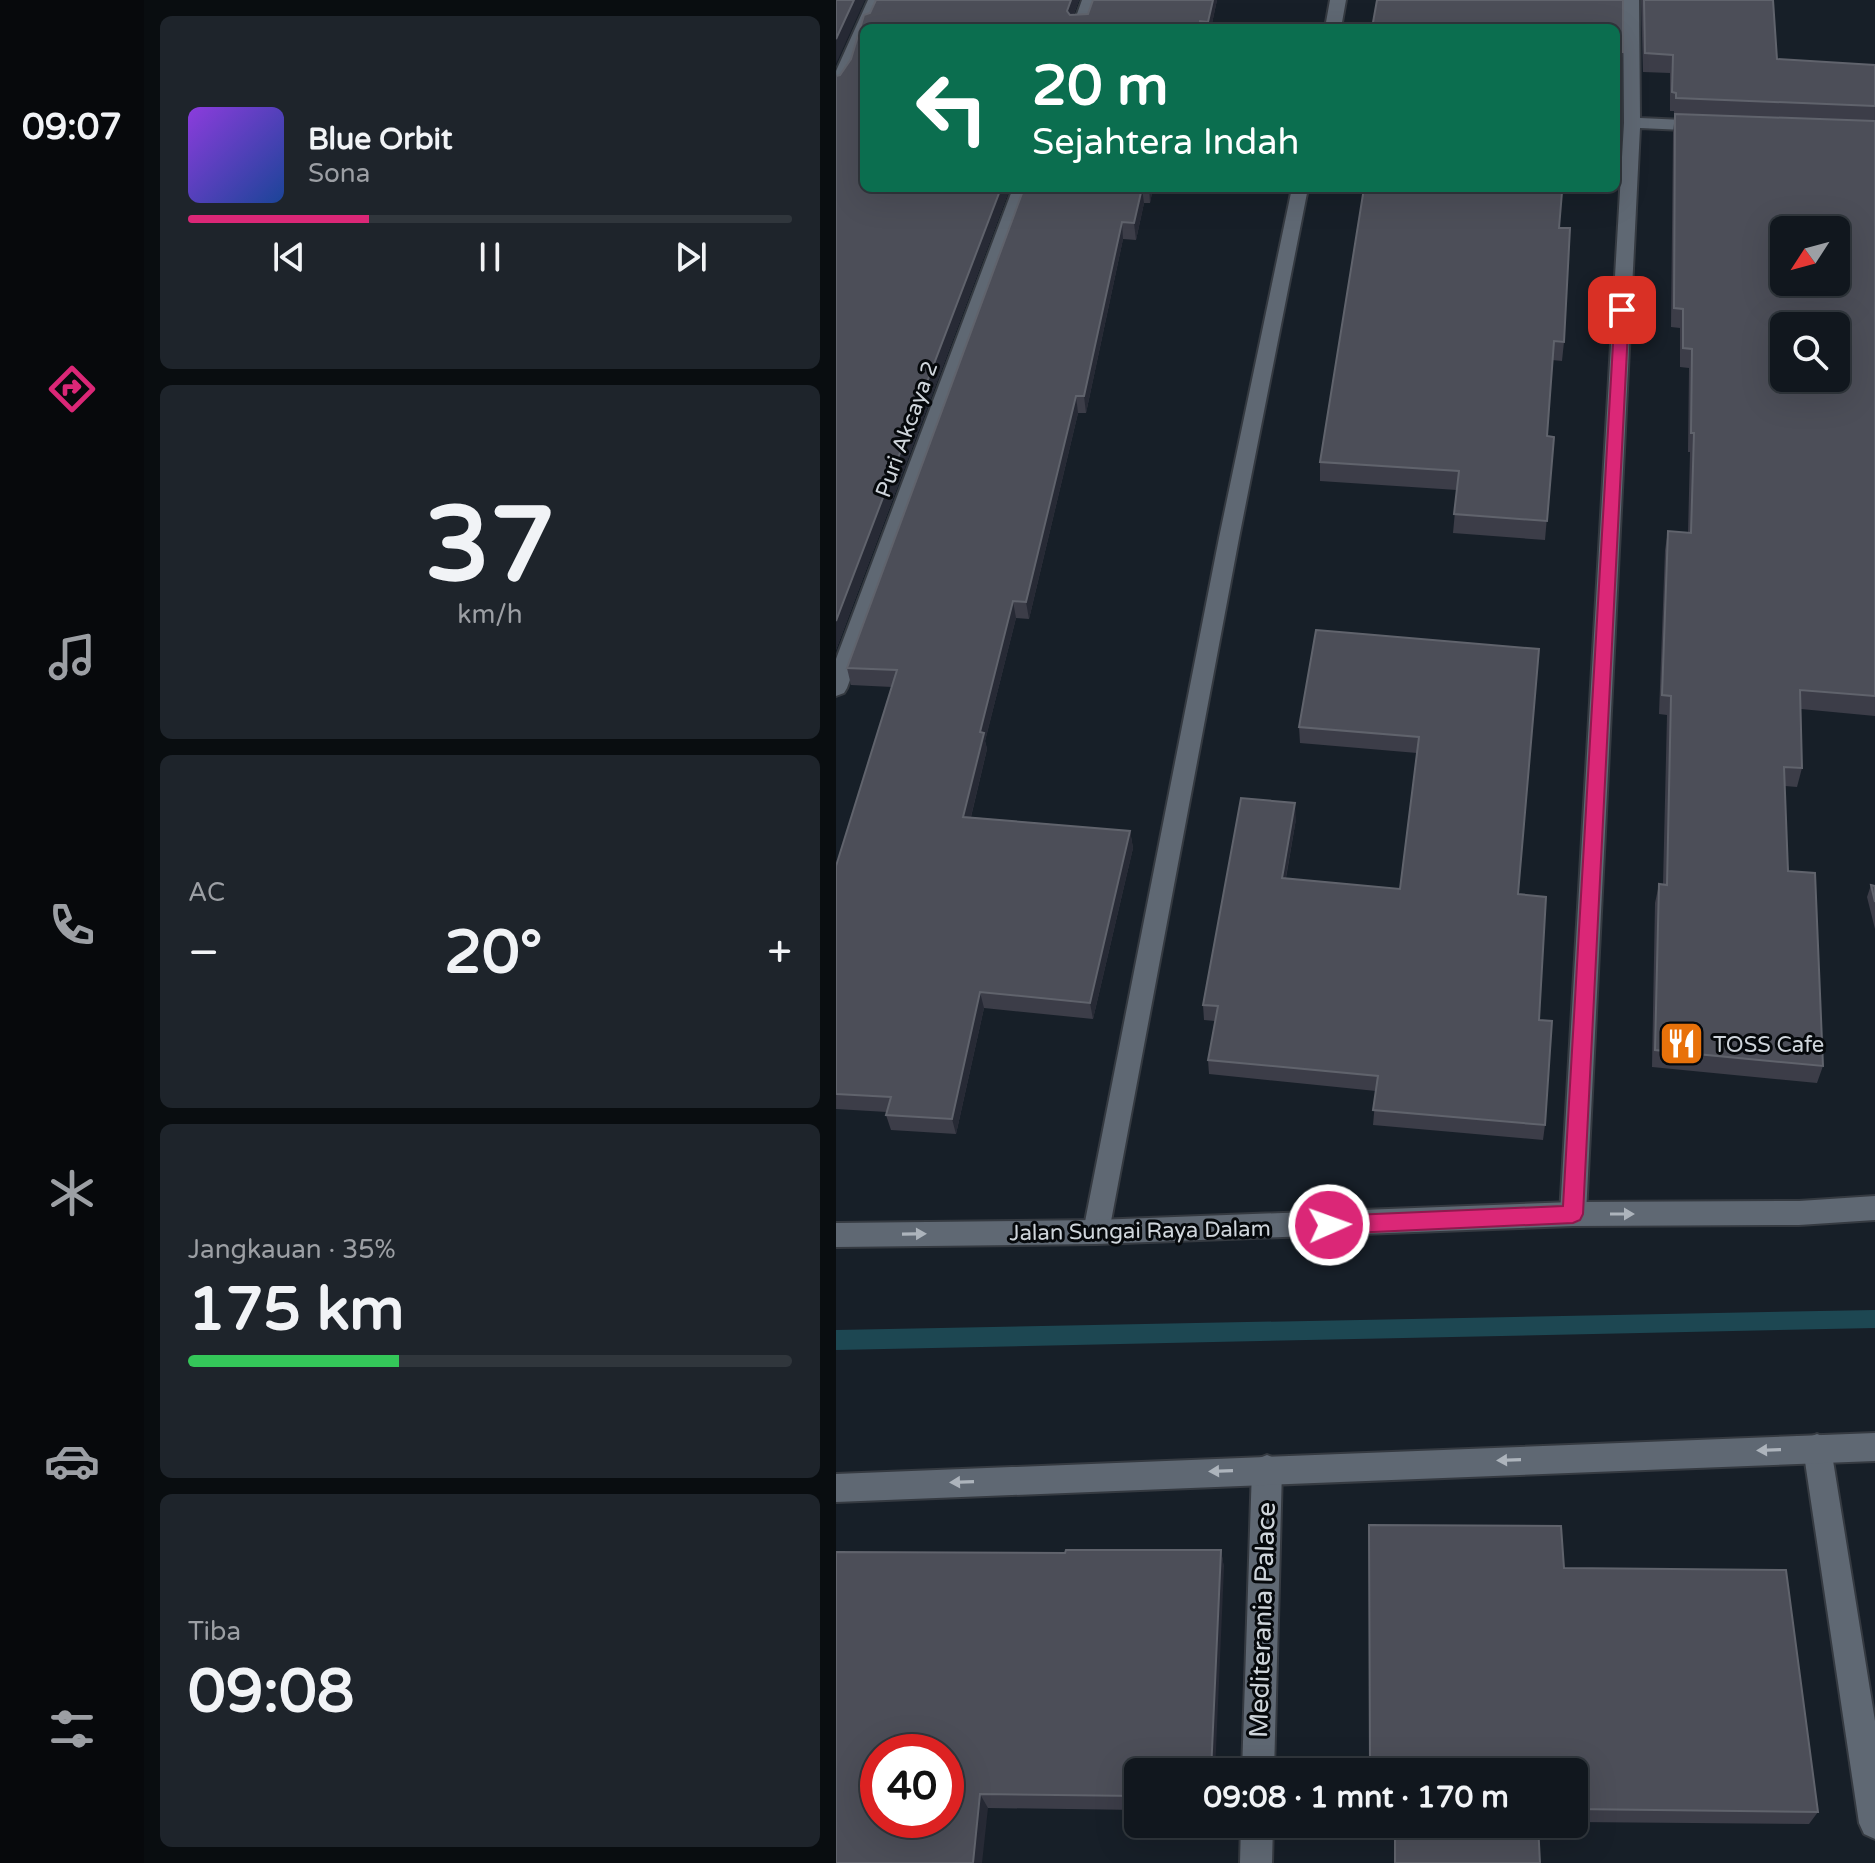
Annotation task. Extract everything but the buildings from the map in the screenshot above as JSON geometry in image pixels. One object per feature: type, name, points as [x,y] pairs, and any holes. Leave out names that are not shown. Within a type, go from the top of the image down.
[{"type":"street","points":[[865,24],[876,0]]},
{"type":"street","points":[[1081,24],[1090,0]]},
{"type":"street","points":[[1334,24],[1338,0]]},
{"type":"street","points":[[1573,1214],[1632,123],[1631,0]]},
{"type":"street","points":[[836,88],[860,35]]},
{"type":"street","points":[[1632,123],[1723,126]]},
{"type":"street","name":"Puri Akcaya 2","points":[[836,688],[1020,192]]},
{"type":"street","points":[[1096,1232],[1229,538],[1299,192]]},
{"type":"street","name":"Jalan Sungai Raya Dalam","points":[[836,1235],[1096,1232],[1573,1214],[1799,1213],[1875,1208]]},
{"type":"street","points":[[836,1488],[1875,1447]]},
{"type":"street","points":[[1817,1448],[1875,1823]]},
{"type":"street","name":"Mediterania Palace","points":[[1258,1758],[1267,1469]]},
{"type":"street","points":[[1256,1863],[1257,1838]]},
{"type":"waterway","points":[[836,1340],[1875,1319]]},
{"type":"place","name":"TOSS Cafe","points":[[1682,1044]]},
{"type":"route","points":[[1329,1225],[1573,1214],[1622,310]]}]
